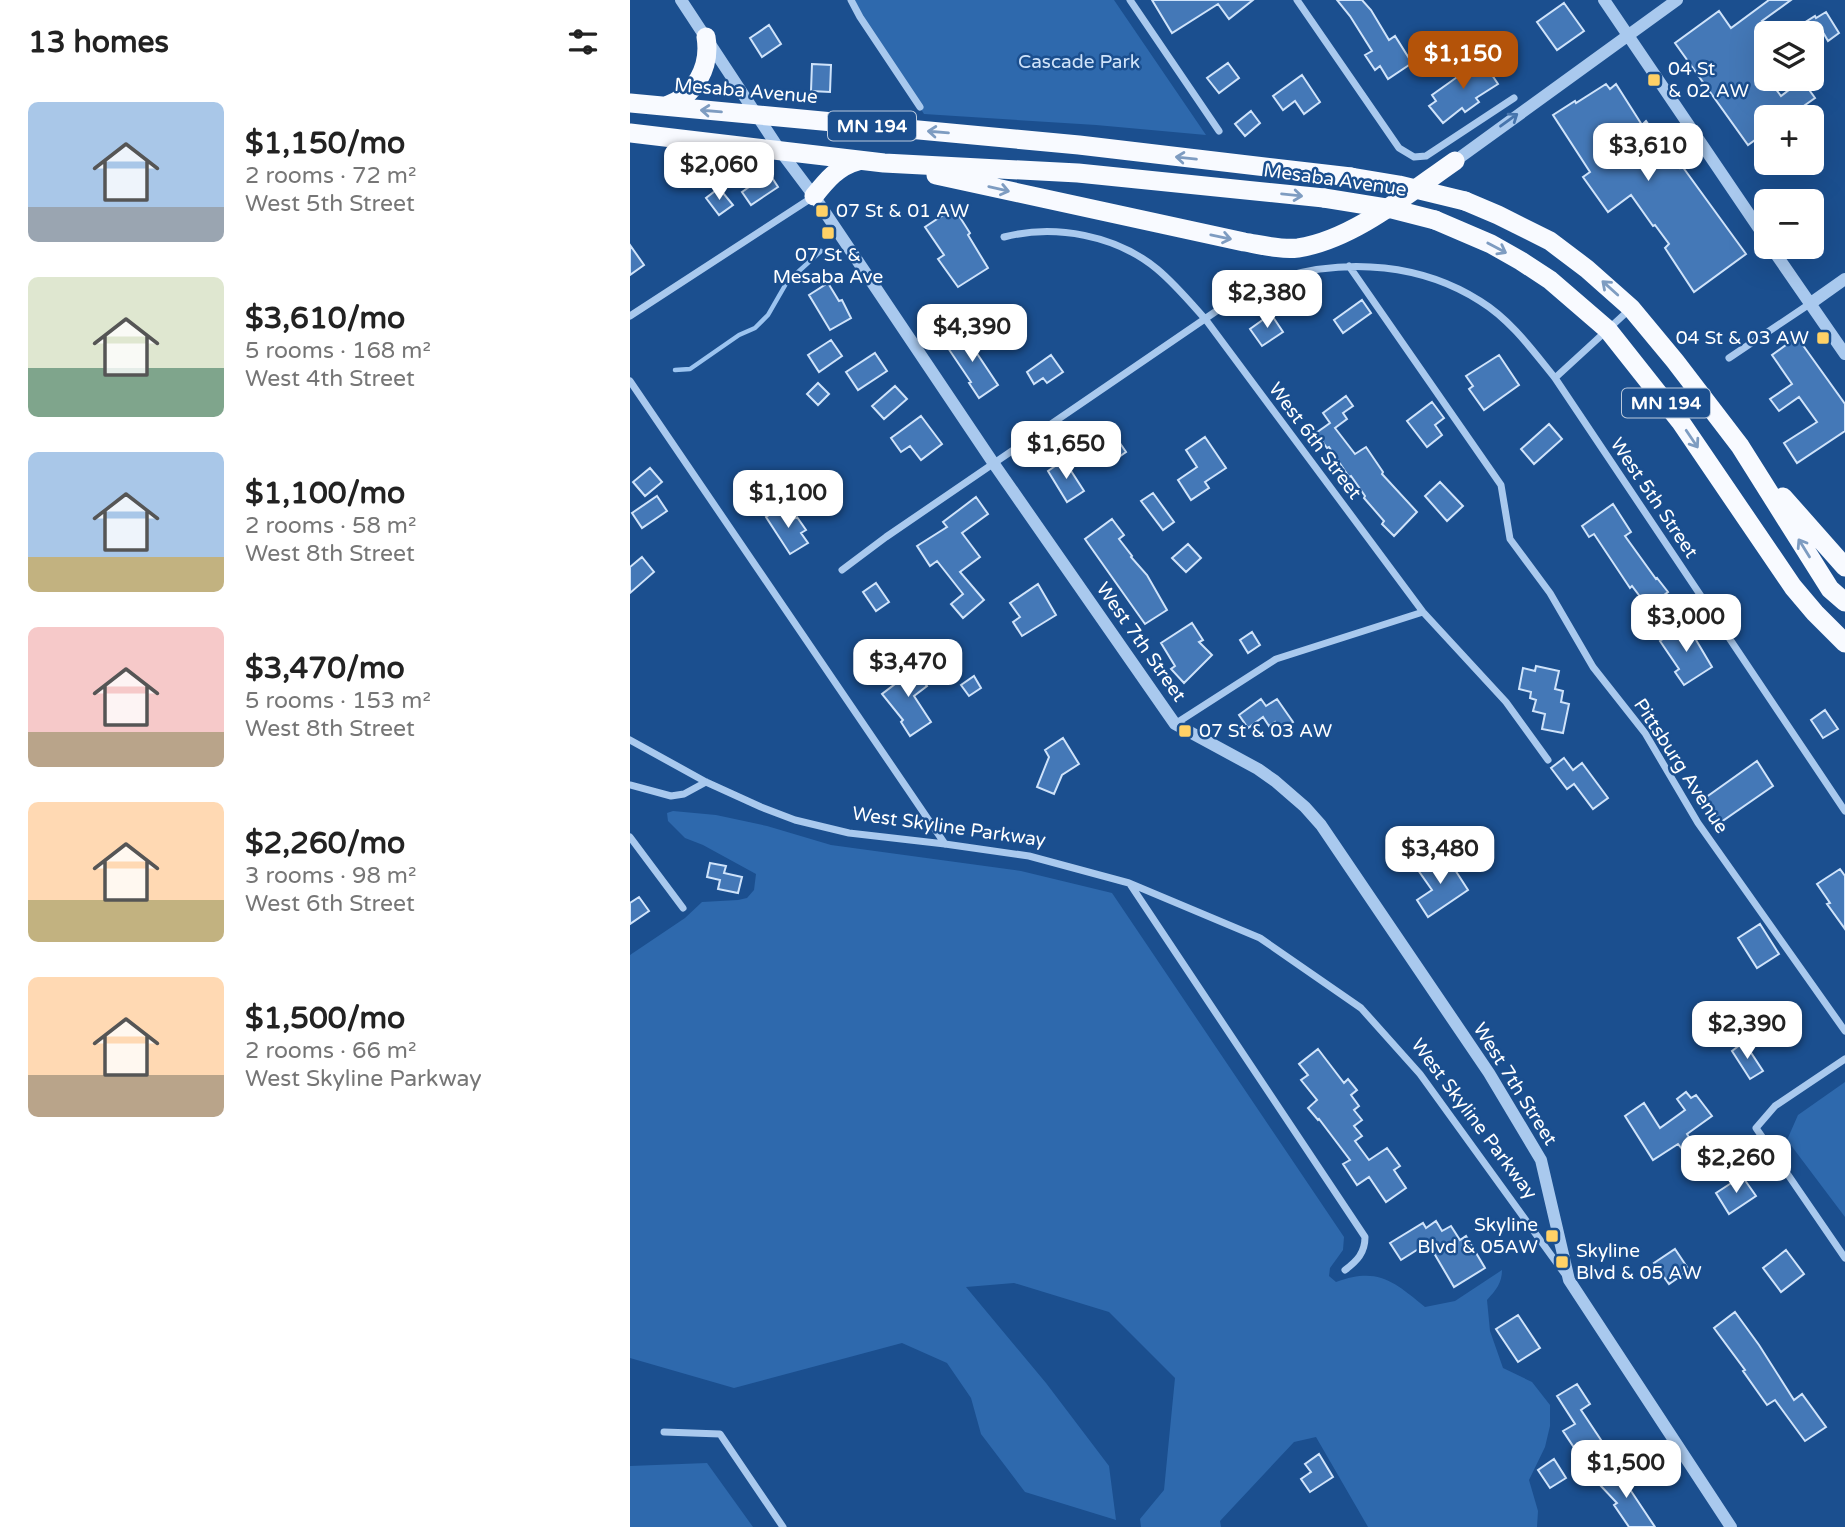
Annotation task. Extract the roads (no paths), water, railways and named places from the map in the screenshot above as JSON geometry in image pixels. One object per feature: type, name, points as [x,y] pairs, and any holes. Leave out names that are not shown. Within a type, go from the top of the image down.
[{"type":"highway","points":[[665,106],[684,97],[698,80],[708,48],[706,37]]},
{"type":"highway","name":"Mesaba Avenue","points":[[630,103],[1079,145],[1351,177],[1465,201],[1550,241],[1631,308],[1740,446],[1830,589],[1845,602]]},
{"type":"highway","name":"Mesaba Avenue","points":[[630,133],[884,163],[1078,173],[1324,198],[1392,209],[1435,220],[1521,261],[1560,289],[1608,330],[1680,421],[1793,587],[1845,643]]},
{"type":"highway","points":[[814,196],[839,169],[860,160]]},
{"type":"highway","points":[[884,163],[1244,242],[1296,248],[1321,243],[1356,227],[1455,161]]},
{"type":"highway","points":[[1740,446],[1845,567]]},
{"type":"highway","points":[[1815,613],[1845,633]]},
{"type":"street","name":"West 7th Street","points":[[681,0],[781,152],[814,196],[994,464],[1175,724],[1258,769],[1305,807],[1321,825],[1489,1073],[1541,1160],[1569,1280]]},
{"type":"street","points":[[851,0],[920,107]]},
{"type":"street","points":[[1130,0],[1219,131]]},
{"type":"street","points":[[1297,0],[1399,148],[1415,157],[1426,156],[1514,98]]},
{"type":"street","points":[[1604,0],[1754,221]]},
{"type":"street","points":[[1455,161],[1677,0]]},
{"type":"street","points":[[630,316],[814,196]]},
{"type":"street","name":"West 6th Street","points":[[1004,237],[1068,232],[1092,237],[1128,250],[1156,268],[1177,288],[1206,320],[1423,612],[1507,702],[1548,760]]},
{"type":"street","points":[[1780,259],[1845,354]]},
{"type":"street","name":"West 5th Street","points":[[842,570],[1234,299],[1258,286],[1282,277],[1349,266],[1418,273],[1459,289],[1506,321],[1555,378],[1845,811]]},
{"type":"street","name":"Pittsburg Avenue","points":[[1349,266],[1501,485],[1510,539],[1550,593],[1593,667],[1645,733],[1698,823],[1845,1031]]},
{"type":"street","points":[[1729,358],[1845,279]]},
{"type":"street","points":[[1555,378],[1631,308]]},
{"type":"street","points":[[630,381],[945,844]]},
{"type":"street","points":[[1175,724],[1276,659],[1423,612]]},
{"type":"street","name":"West Skyline Parkway","points":[[630,740],[706,782],[761,807],[808,823],[849,833],[1030,856],[1129,883],[1260,938],[1361,1008],[1420,1074],[1569,1280],[1731,1527]]},
{"type":"street","points":[[630,785],[671,796],[684,794],[706,782]]},
{"type":"street","points":[[630,837],[683,908]]},
{"type":"street","points":[[1129,883],[1364,1237],[1365,1245],[1361,1256],[1345,1270]]},
{"type":"street","points":[[1845,1059],[1775,1105],[1756,1128],[1845,1258]]},
{"type":"street","points":[[664,1432],[720,1434],[783,1527]]},
{"type":"waterway","points":[[675,370],[690,369],[739,335],[755,328],[768,315],[787,282],[821,251]]},
{"type":"place","name":"04 St & 02 AW","points":[[1654,80]]},
{"type":"place","name":"07 St & 01 AW","points":[[822,211]]},
{"type":"place","name":"07 St & Mesaba Ave","points":[[828,233]]},
{"type":"place","name":"04 St & 03 AW","points":[[1823,338]]},
{"type":"place","name":"07 St & 03 AW","points":[[1185,731]]},
{"type":"place","name":"Skyline Blvd & 05AW","points":[[1552,1236]]},
{"type":"place","name":"Skyline Blvd & 05 AW","points":[[1562,1262]]},
{"type":"park label","name":"Cascade Park","points":[[1079,62]]}]
